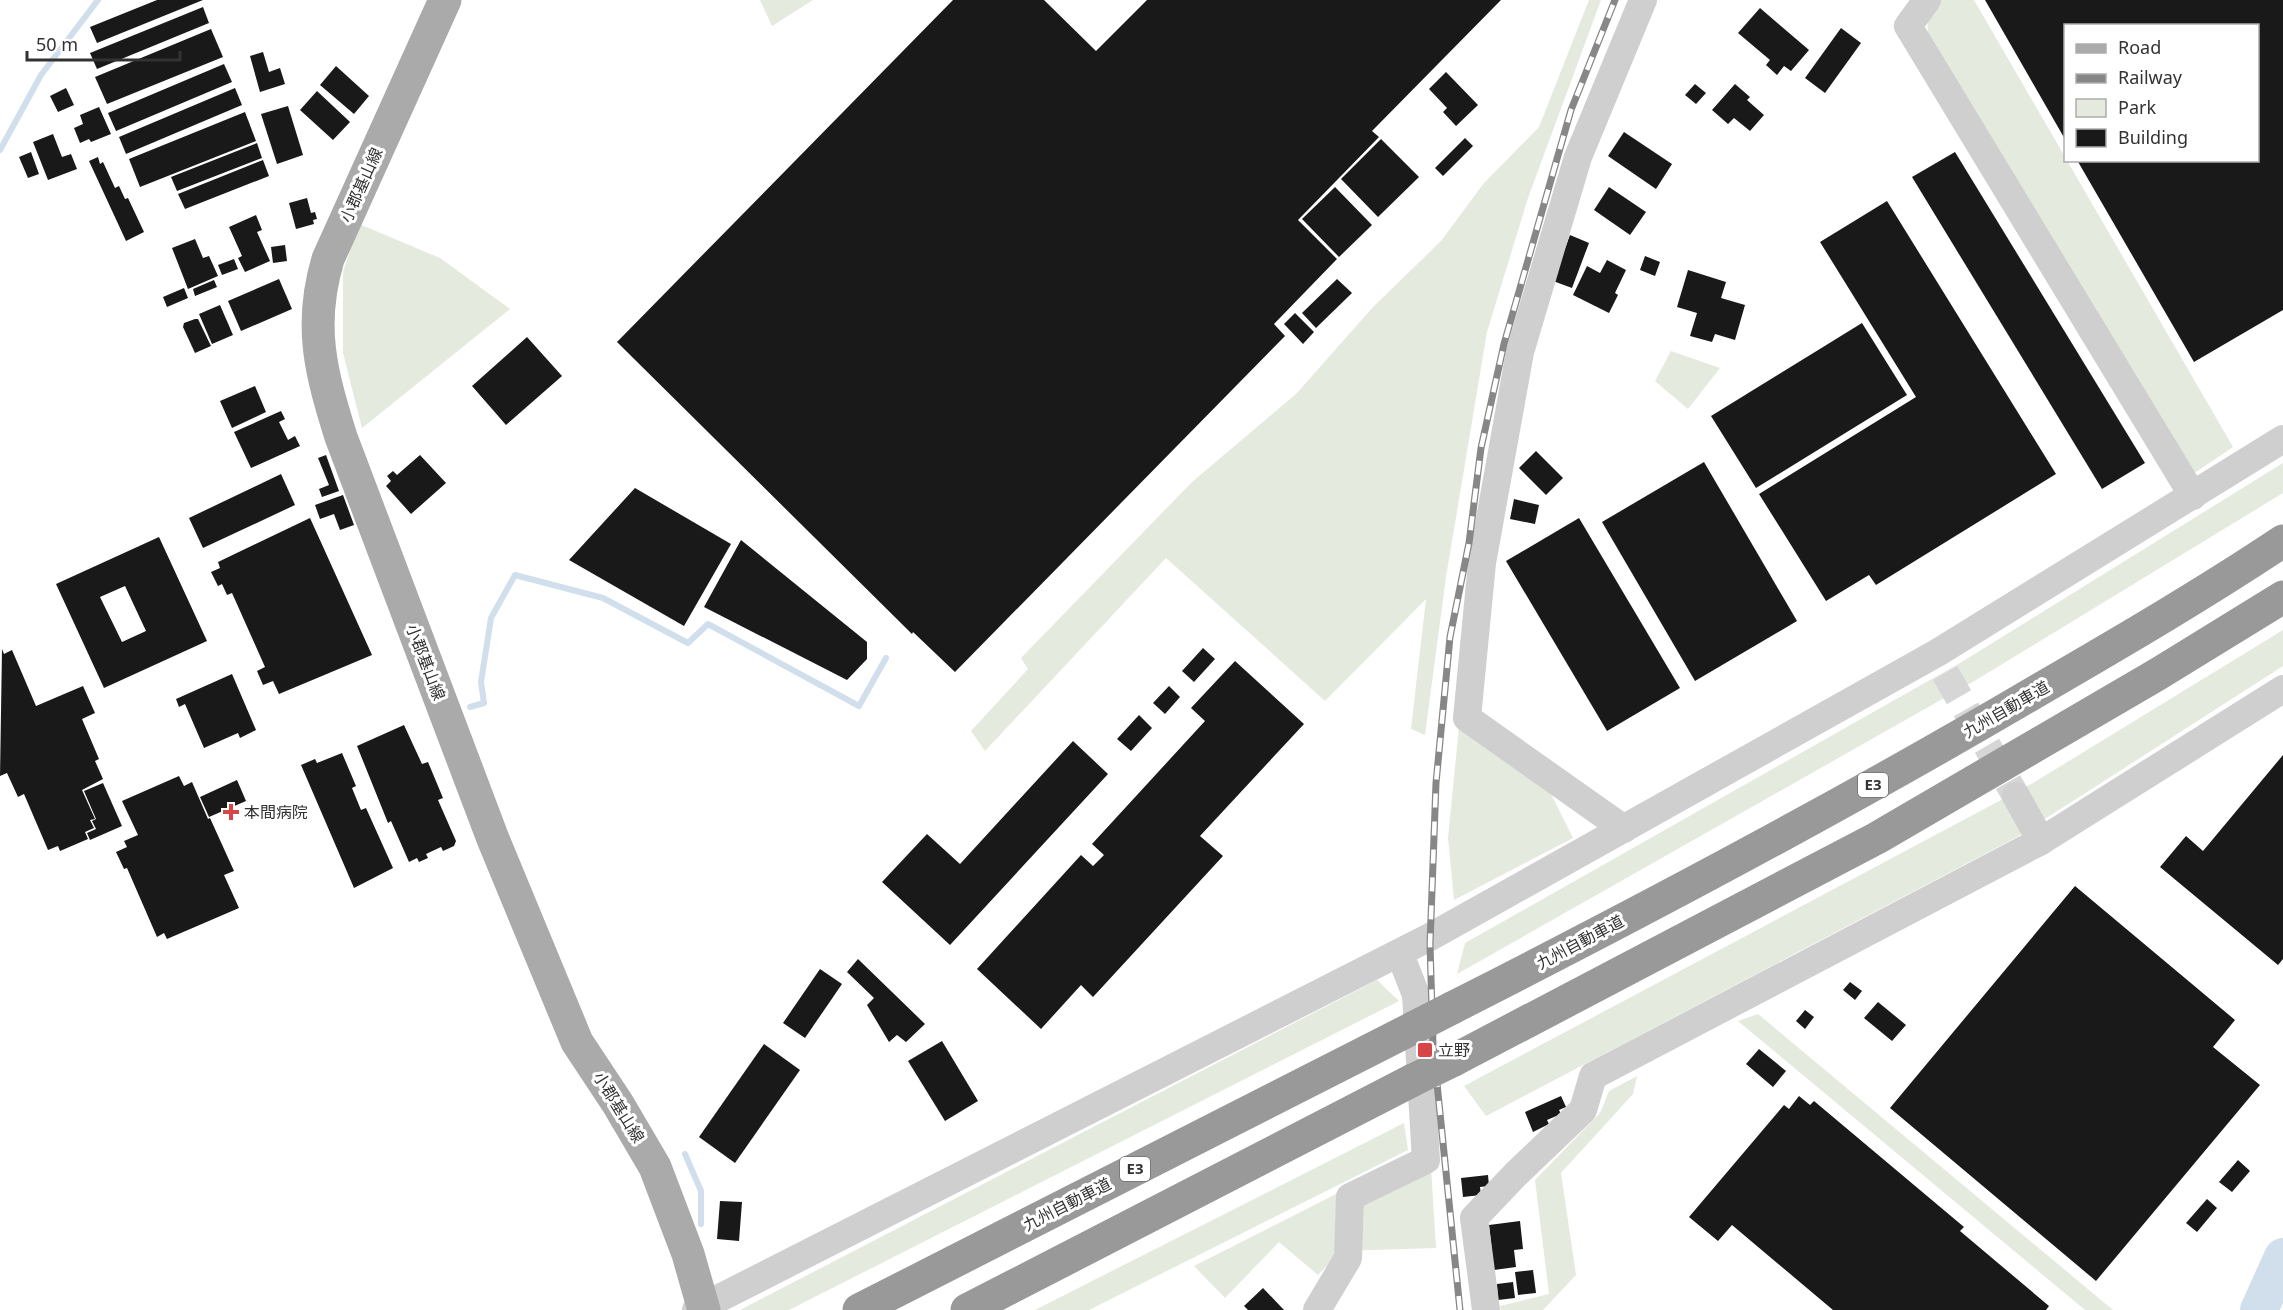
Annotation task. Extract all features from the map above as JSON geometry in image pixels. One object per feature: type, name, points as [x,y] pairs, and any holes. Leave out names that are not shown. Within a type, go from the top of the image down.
[{"type":"highway","name":"九州自動車道","points":[[859,1310],[1571,948],[1977,727],[2130,637],[2283,541]]},
{"type":"highway","points":[[967,1310],[1454,1060],[1877,838],[2138,686],[2283,597]]},
{"type":"main road","name":"小郡基山線","points":[[445,0],[328,259],[322,278],[317,334],[321,374],[341,437],[493,839],[577,1042],[618,1104],[655,1167],[688,1254],[701,1309]]},
{"type":"street","points":[[1624,829],[1467,718],[1482,562],[1520,352],[1578,157],[1643,0]]},
{"type":"street","points":[[1927,0],[1908,26],[2193,496]]},
{"type":"street","points":[[701,1309],[1400,954],[1624,829],[1941,663],[2283,439]]},
{"type":"street","points":[[1486,1310],[1474,1218],[1583,1110],[1593,1076],[2041,841],[2283,689]]},
{"type":"street","points":[[2016,796],[2041,841]]},
{"type":"street","points":[[1317,1310],[1348,1258],[1350,1197],[1426,1160],[1416,994],[1400,954]]},
{"type":"green space","points":[[760,0],[813,0],[772,26]]},
{"type":"green space","points":[[1589,0],[1601,0],[1528,198],[1487,332],[1446,577],[1425,735],[1411,729],[1426,599],[1325,701],[1166,558],[985,751],[971,731],[1028,669],[1021,658],[1192,482],[1297,393],[1373,307],[1441,241],[1484,183],[1539,127]]},
{"type":"green space","points":[[1936,0],[1974,0],[2064,155],[2064,162],[2068,162],[2233,447],[2196,472],[2186,469],[1928,33],[1927,15]]},
{"type":"green space","points":[[359,224],[440,258],[510,309],[362,428],[343,353],[343,272]]},
{"type":"green space","points":[[1671,351],[1720,368],[1688,409],[1655,381]]},
{"type":"green space","points":[[2283,463],[2283,493],[1976,680],[1457,974],[1465,943],[1960,663]]},
{"type":"green space","points":[[2283,630],[2283,666],[2017,837],[1486,1116],[1464,1086],[2033,783]]},
{"type":"green space","points":[[1459,727],[1549,790],[1573,838],[1454,900],[1448,838]]},
{"type":"green space","points":[[1377,980],[1399,1001],[789,1310],[740,1310]]},
{"type":"green space","points":[[1758,1014],[2113,1310],[2085,1310],[1738,1021]]},
{"type":"green space","points":[[1637,1076],[1633,1094],[1561,1173],[1576,1275],[1543,1310],[1501,1310],[1500,1306],[1549,1294],[1535,1180],[1600,1113],[1609,1091]]},
{"type":"green space","points":[[1404,1123],[1408,1150],[1089,1310],[1035,1310]]},
{"type":"green space","points":[[1431,1168],[1436,1248],[1341,1251],[1318,1275],[1279,1242],[1225,1298],[1194,1266],[1342,1191]]},
{"type":"building","points":[[157,0],[203,0],[97,43],[90,27]]},
{"type":"building","points":[[953,0],[1044,0],[1096,51],[1147,0],[1501,0],[1372,131],[1379,137],[1298,220],[1337,259],[1274,324],[1285,336],[955,672],[913,632],[912,634],[617,342]]},
{"type":"building","points":[[1985,0],[2283,0],[2283,310],[2194,362],[2078,162],[2259,162],[2259,24],[2064,24],[2064,138]]},
{"type":"building","points":[[203,7],[209,23],[97,69],[90,53]]},
{"type":"building","points":[[1760,8],[1809,50],[1791,71],[1784,66],[1777,75],[1766,65],[1770,60],[1738,33]]},
{"type":"building","points":[[1841,28],[1861,43],[1825,93],[1805,78]]},
{"type":"building","points":[[211,29],[223,57],[107,104],[95,77]]},
{"type":"building","points":[[263,52],[269,72],[280,68],[285,84],[260,92],[250,56]]},
{"type":"building","points":[[224,64],[232,82],[116,131],[108,113]]},
{"type":"building","points":[[336,66],[369,96],[354,114],[320,85]]},
{"type":"building","points":[[1446,72],[1478,105],[1456,126],[1443,112],[1447,108],[1429,89]]},
{"type":"building","points":[[1695,84],[1706,93],[1696,104],[1685,95]]},
{"type":"building","points":[[1735,84],[1750,97],[1747,100],[1764,115],[1750,131],[1734,118],[1728,124],[1712,110]]},
{"type":"building","points":[[66,88],[74,105],[58,112],[50,96]]},
{"type":"building","points":[[235,88],[242,105],[126,154],[119,137]]},
{"type":"building","points":[[317,91],[350,122],[333,140],[300,110]]},
{"type":"building","points":[[288,106],[303,155],[277,164],[261,114]]},
{"type":"building","points":[[99,107],[111,134],[91,142],[89,139],[80,143],[74,128],[83,124],[80,115]]},
{"type":"building","points":[[245,112],[256,141],[140,187],[129,159]]},
{"type":"building","points":[[1624,132],[1672,164],[1656,189],[1608,156]]},
{"type":"building","points":[[53,134],[62,157],[71,154],[77,169],[48,180],[33,142]]},
{"type":"building","points":[[1465,138],[1473,146],[1443,176],[1435,168]]},
{"type":"building","points":[[1381,139],[1419,177],[1378,217],[1341,179]]},
{"type":"building","points":[[257,143],[262,158],[177,191],[171,177]]},
{"type":"building","points":[[31,152],[39,174],[28,178],[19,157]]},
{"type":"building","points":[[1955,152],[2145,463],[2102,489],[1912,177]]},
{"type":"building","points":[[98,157],[100,164],[103,162],[115,188],[119,186],[125,199],[128,198],[144,232],[126,241],[89,161]]},
{"type":"building","points":[[263,160],[269,176],[185,209],[178,194]]},
{"type":"building","points":[[1335,187],[1372,225],[1339,257],[1302,219]]},
{"type":"building","points":[[1609,187],[1646,212],[1630,235],[1594,210]]},
{"type":"building","points":[[307,198],[311,213],[315,212],[317,219],[313,220],[314,224],[296,229],[289,203]]},
{"type":"building","points":[[1887,201],[2056,474],[1876,585],[1869,575],[1826,601],[1759,494],[1916,397],[1820,242]]},
{"type":"building","points":[[256,215],[262,230],[257,232],[270,261],[245,272],[238,258],[242,256],[229,227]]},
{"type":"building","points":[[1570,235],[1589,243],[1572,288],[1553,281]]},
{"type":"building","points":[[195,239],[203,258],[209,256],[218,276],[188,289],[172,248]]},
{"type":"building","points":[[285,245],[287,261],[273,263],[271,247]]},
{"type":"building","points":[[1645,256],[1660,262],[1655,276],[1640,270]]},
{"type":"building","points":[[234,259],[238,269],[222,275],[218,265]]},
{"type":"building","points":[[1607,260],[1626,270],[1609,313],[1573,295],[1587,266],[1600,273]]},
{"type":"building","points":[[1688,270],[1726,282],[1721,298],[1745,305],[1735,340],[1715,334],[1712,342],[1690,336],[1697,313],[1677,307]]},
{"type":"building","points":[[279,279],[292,309],[241,331],[228,301]]},
{"type":"building","points":[[1337,279],[1352,293],[1316,328],[1302,313]]},
{"type":"building","points":[[214,280],[217,287],[195,296],[193,289]]},
{"type":"building","points":[[184,288],[188,298],[167,307],[163,297]]},
{"type":"building","points":[[220,305],[233,335],[212,344],[199,314]]},
{"type":"building","points":[[1295,313],[1314,332],[1303,344],[1284,324]]},
{"type":"building","points":[[198,319],[211,346],[195,353],[183,327],[184,323]]},
{"type":"building","points":[[1862,323],[1907,395],[1756,488],[1711,416]]},
{"type":"building","points":[[527,337],[562,376],[506,425],[472,386]]},
{"type":"building","points":[[255,386],[266,412],[232,428],[220,401]]},
{"type":"building","points":[[281,411],[285,419],[279,422],[288,440],[295,436],[300,446],[251,468],[234,432]]},
{"type":"building","points":[[1536,451],[1563,478],[1546,495],[1519,468]]},
{"type":"building","points":[[326,455],[339,491],[322,497],[319,489],[329,485],[318,458]]},
{"type":"building","points":[[420,455],[446,483],[411,514],[386,486],[391,481],[387,476],[393,471],[397,475]]},
{"type":"building","points":[[1704,462],[1797,621],[1695,681],[1602,522]]},
{"type":"building","points":[[281,474],[295,505],[203,548],[189,518]]},
{"type":"building","points":[[635,488],[731,544],[684,626],[569,560]]},
{"type":"building","points":[[343,495],[354,525],[340,530],[334,514],[320,519],[315,505]]},
{"type":"building","points":[[1514,499],[1539,505],[1535,524],[1510,519]]},
{"type":"building","points":[[310,518],[372,655],[279,694],[273,681],[263,685],[257,671],[265,667],[232,593],[227,595],[222,584],[218,586],[211,572],[220,568],[218,562]]},
{"type":"building","points":[[1579,518],[1680,688],[1607,731],[1506,561]]},
{"type":"building","points":[[159,537],[207,641],[104,688],[56,584]],"holes":[[[125,586],[146,631],[122,642],[100,597]]]},
{"type":"building","points":[[741,540],[867,642],[867,659],[847,680],[704,607]]},
{"type":"building","points":[[1203,648],[1215,659],[1194,682],[1182,671]]},
{"type":"building","points":[[2,649],[4,654],[12,650],[36,706],[83,686],[95,713],[82,719],[99,759],[95,761],[103,779],[82,790],[95,819],[90,820],[94,828],[85,832],[88,839],[60,851],[58,846],[48,850],[24,794],[18,797],[7,773],[0,776]]},
{"type":"building","points":[[1235,661],[1304,724],[1200,836],[1223,856],[1093,997],[1081,985],[1041,1029],[977,969],[1081,855],[1093,866],[1104,855],[1092,844],[1205,721],[1191,708]]},
{"type":"building","points":[[232,674],[256,730],[240,738],[238,733],[204,748],[185,704],[179,707],[176,699]]},
{"type":"building","points":[[1169,686],[1180,697],[1165,714],[1153,703]]},
{"type":"building","points":[[1139,715],[1152,728],[1131,751],[1117,739]]},
{"type":"building","points":[[404,725],[422,764],[428,762],[443,798],[438,800],[456,841],[454,846],[443,851],[441,847],[426,854],[428,858],[419,862],[417,858],[409,862],[391,821],[388,823],[357,746]]},
{"type":"building","points":[[1073,741],[1108,774],[950,945],[882,882],[927,834],[960,864]]},
{"type":"building","points":[[342,753],[356,786],[352,788],[361,810],[366,808],[393,868],[354,888],[301,765],[315,759],[317,763]]},
{"type":"building","points":[[2283,755],[2283,959],[2278,965],[2160,867],[2186,836],[2203,851]]},
{"type":"building","points":[[179,776],[184,786],[192,782],[208,819],[210,818],[234,871],[224,875],[239,908],[167,939],[164,933],[157,937],[127,868],[124,869],[116,852],[127,847],[124,841],[138,835],[122,801]]},
{"type":"building","points":[[237,780],[246,801],[209,817],[200,797]]},
{"type":"building","points":[[103,783],[122,826],[90,840],[87,833],[96,829],[92,821],[96,819],[84,791]]},
{"type":"building","points":[[2075,886],[2235,1020],[2213,1047],[2260,1085],[2096,1281],[1890,1108]]},
{"type":"building","points":[[858,959],[925,1024],[906,1042],[897,1035],[889,1042],[867,1005],[874,998],[847,972]]},
{"type":"building","points":[[820,969],[842,984],[805,1038],[783,1023]]},
{"type":"building","points":[[1850,982],[1862,991],[1855,1000],[1843,990]]},
{"type":"building","points":[[1878,1002],[1906,1025],[1892,1041],[1864,1018]]},
{"type":"building","points":[[1805,1010],[1814,1017],[1805,1029],[1796,1021]]},
{"type":"building","points":[[942,1041],[978,1101],[945,1121],[908,1061]]},
{"type":"building","points":[[764,1044],[800,1070],[735,1163],[699,1137]]},
{"type":"building","points":[[1759,1049],[1786,1071],[1773,1087],[1746,1064]]},
{"type":"building","points":[[1561,1096],[1566,1107],[1559,1110],[1561,1114],[1547,1120],[1549,1124],[1533,1132],[1525,1112]]},
{"type":"building","points":[[1799,1096],[1810,1105],[1814,1101],[1964,1227],[1960,1231],[2049,1306],[2046,1310],[1833,1310],[1732,1225],[1718,1241],[1689,1217],[1784,1105],[1789,1109]]},
{"type":"building","points":[[2238,1160],[2250,1171],[2232,1192],[2219,1182]]},
{"type":"building","points":[[1488,1175],[1489,1186],[1480,1187],[1481,1195],[1463,1197],[1461,1178]]},
{"type":"building","points":[[2207,1199],[2217,1208],[2197,1232],[2186,1223]]},
{"type":"building","points":[[720,1201],[742,1202],[739,1241],[717,1239]]},
{"type":"building","points":[[1520,1221],[1523,1249],[1514,1250],[1516,1267],[1494,1270],[1489,1225]]},
{"type":"building","points":[[1533,1270],[1536,1293],[1518,1295],[1515,1272]]},
{"type":"building","points":[[1513,1282],[1515,1298],[1498,1300],[1497,1284]]},
{"type":"building","points":[[1263,1288],[1284,1310],[1248,1310],[1244,1306]]},
{"type":"waterway","points":[[0,150],[41,75],[98,0]]},
{"type":"waterway","points":[[470,707],[484,703],[481,682],[491,618],[515,575],[603,598],[688,643],[708,624],[859,706],[886,658]]},
{"type":"waterway","points":[[685,1154],[701,1191],[701,1224]]},
{"type":"waterway","points":[[2259,1310],[2283,1257]]},
{"type":"tunnel","points":[[1945,673],[2016,796]]},
{"type":"railway","points":[[1460,1310],[1433,1044],[1430,944],[1436,783],[1450,637],[1469,543],[1481,448],[1504,344],[1571,110],[1615,0]]},
{"type":"place","name":"本間病院","points":[[231,812]]},
{"type":"place","name":"立野","points":[[1425,1050]]}]
